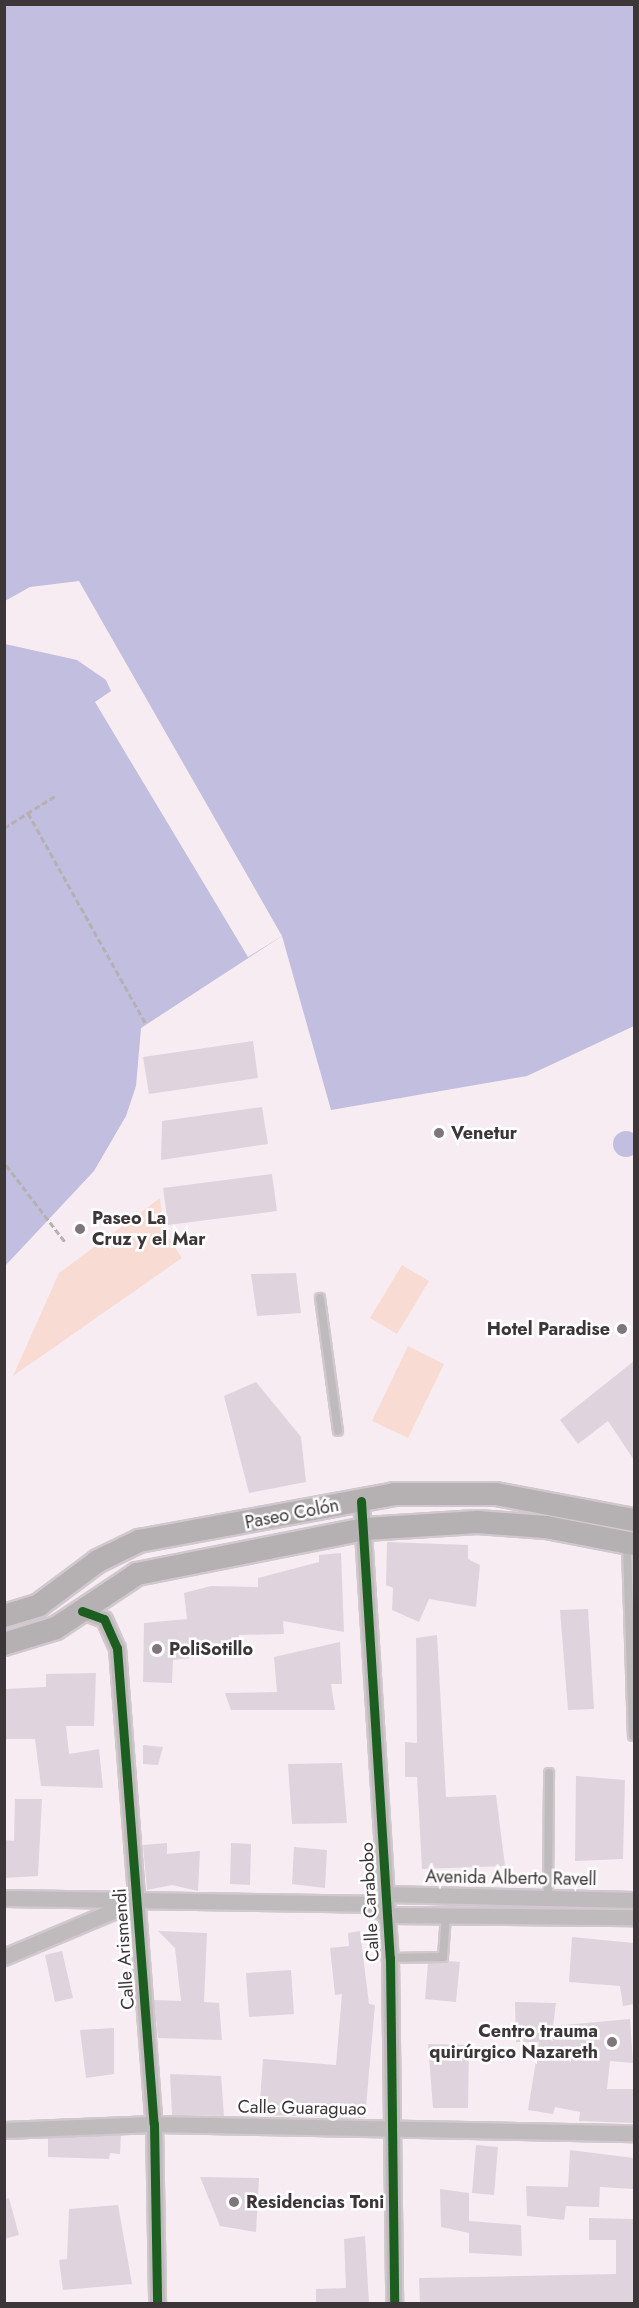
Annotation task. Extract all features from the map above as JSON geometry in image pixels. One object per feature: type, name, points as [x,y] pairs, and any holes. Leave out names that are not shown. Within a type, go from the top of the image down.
[{"type":"street","name":"Paseo Colón","points":[[4,1616],[50,1599],[118,1549],[361,1501],[428,1492],[496,1494],[634,1520]]},
{"type":"street","name":"Calle Carabobo","points":[[361,1501],[365,1529],[390,1958],[390,2130],[394,2304]]},
{"type":"street","name":"Paseo Colón","points":[[4,1644],[38,1636],[82,1611],[126,1579],[365,1529],[477,1522],[631,1543]]},
{"type":"street","points":[[118,1549],[126,1579]]},
{"type":"street","name":"Calle Arismendi","points":[[82,1611],[104,1619],[114,1633],[154,2124],[157,2304]]},
{"type":"street","name":"Calle Carabobo","points":[[369,1904],[387,1894]]},
{"type":"street","name":"Avenida Alberto Ravell","points":[[387,1894],[634,1900]]},
{"type":"street","points":[[4,1898],[369,1904]]},
{"type":"street","points":[[4,1957],[137,1901]]},
{"type":"street","name":"Calle Carabobo","points":[[369,1904],[388,1915]]},
{"type":"street","name":"Avenida Alberto Ravell","points":[[388,1915],[634,1917]]},
{"type":"street","name":"Calle Guaraguao","points":[[4,2130],[154,2124],[634,2133]]},
{"type":"lane","points":[[321,1298],[338,1431]]},
{"type":"lane","points":[[631,1543],[633,1736]]},
{"type":"lane","points":[[548,1898],[549,1773]]},
{"type":"lane","points":[[390,1958],[443,1958],[446,1916]]},
{"type":"path","points":[[4,828],[54,796]]},
{"type":"path","points":[[28,813],[146,1024]]},
{"type":"path","points":[[6,1165],[65,1242]]},
{"type":"shaded area","points":[[5,5],[634,5],[634,1026],[527,1076],[331,1110],[282,936],[141,1028],[136,1086],[126,1116],[94,1171],[5,1266]]},
{"type":"shaded area","points":[[626,1131],[635,1135],[639,1144],[635,1153],[626,1157],[617,1153],[613,1144],[617,1135]]},
{"type":"shaded area","points":[[160,1198],[164,1231],[182,1258],[13,1376],[59,1273]]},
{"type":"shaded area","points":[[402,1265],[429,1281],[397,1334],[370,1318]]},
{"type":"shaded area","points":[[408,1346],[444,1364],[408,1438],[372,1421]]},
{"type":"pier","points":[[79,581],[282,936],[248,957],[95,702],[111,691],[106,680],[77,660],[5,644],[5,601],[30,587]]},
{"type":"building","points":[[253,1041],[258,1078],[149,1094],[143,1057]]},
{"type":"building","points":[[262,1107],[268,1144],[161,1160],[162,1121]]},
{"type":"building","points":[[272,1174],[277,1211],[168,1225],[163,1188]]},
{"type":"building","points":[[296,1273],[301,1313],[257,1316],[251,1274]]},
{"type":"building","points":[[634,1361],[634,1460],[608,1421],[578,1444],[560,1420]]},
{"type":"building","points":[[256,1382],[301,1437],[306,1482],[249,1493],[224,1396]]},
{"type":"building","points":[[387,1542],[468,1545],[468,1559],[480,1565],[476,1607],[429,1599],[419,1622],[392,1610],[393,1588],[386,1585]]},
{"type":"building","points":[[341,1553],[344,1632],[283,1621],[284,1634],[239,1635],[237,1647],[211,1643],[212,1656],[173,1660],[172,1683],[143,1682],[144,1623],[187,1619],[184,1593],[211,1586],[258,1587],[258,1578],[319,1562],[319,1555]]},
{"type":"building","points":[[588,1609],[594,1709],[568,1710],[560,1610]]},
{"type":"building","points":[[437,1635],[446,1797],[496,1795],[505,1866],[422,1869],[417,1777],[405,1777],[405,1742],[417,1743],[416,1638]]},
{"type":"building","points":[[340,1642],[342,1684],[331,1684],[335,1710],[231,1710],[225,1693],[277,1692],[274,1657]]},
{"type":"building","points":[[96,1673],[94,1726],[66,1726],[69,1754],[99,1749],[103,1788],[41,1786],[35,1739],[4,1739],[4,1689],[46,1687],[46,1674]]},
{"type":"building","points":[[143,1745],[163,1747],[158,1765],[143,1764]]},
{"type":"building","points":[[342,1763],[347,1823],[292,1824],[288,1764]]},
{"type":"building","points":[[576,1776],[625,1780],[623,1859],[575,1861]]},
{"type":"building","points":[[15,1799],[42,1799],[38,1876],[4,1878],[4,1840],[14,1841]]},
{"type":"building","points":[[167,1843],[167,1854],[200,1851],[198,1891],[172,1885],[147,1890],[143,1845]]},
{"type":"building","points":[[231,1843],[251,1844],[250,1885],[230,1884]]},
{"type":"building","points":[[294,1847],[327,1850],[325,1888],[292,1884]]},
{"type":"building","points":[[158,1931],[207,1933],[204,2002],[219,2003],[222,2040],[158,2038],[154,2000],[181,2001],[175,1948]]},
{"type":"building","points":[[360,1931],[369,2004],[375,2005],[365,2118],[259,2115],[263,2059],[336,2065],[342,1994],[335,1995],[330,1948],[349,1946],[348,1933]]},
{"type":"building","points":[[572,1937],[634,1943],[634,2004],[623,2006],[620,1986],[569,1982]]},
{"type":"building","points":[[62,1951],[73,1998],[55,2002],[45,1955]]},
{"type":"building","points":[[460,1962],[456,2002],[425,1999],[428,1963]]},
{"type":"building","points":[[291,1970],[294,2014],[249,2017],[246,1973]]},
{"type":"building","points":[[515,2002],[556,2003],[553,2026],[630,2019],[633,2063],[610,2061],[607,2089],[634,2089],[634,2123],[579,2121],[580,2112],[555,2107],[553,2114],[528,2110],[539,2042],[516,2042]]},
{"type":"building","points":[[114,2028],[114,2074],[86,2078],[80,2030]]},
{"type":"building","points":[[428,2044],[469,2045],[468,2108],[433,2108]]},
{"type":"building","points":[[170,2074],[221,2076],[224,2116],[172,2115]]},
{"type":"building","points":[[121,2135],[120,2154],[110,2153],[109,2159],[48,2157],[48,2138]]},
{"type":"building","points":[[476,2145],[498,2147],[494,2195],[472,2193]]},
{"type":"building","points":[[570,2150],[634,2158],[634,2189],[600,2187],[599,2207],[566,2206],[564,2220],[527,2216],[526,2186],[568,2187]]},
{"type":"building","name":"Residencias Toni","points":[[200,2177],[259,2178],[256,2232],[220,2226]]},
{"type":"building","points":[[440,2189],[469,2193],[469,2221],[521,2225],[522,2256],[469,2253],[469,2233],[441,2227]]},
{"type":"building","points":[[9,2198],[19,2235],[4,2239],[4,2199]]},
{"type":"building","points":[[118,2205],[132,2284],[63,2290],[59,2260],[67,2259],[69,2209]]},
{"type":"building","points":[[589,2218],[634,2219],[634,2304],[420,2304],[419,2278],[616,2274],[616,2240],[589,2240]]},
{"type":"building","points":[[365,2236],[369,2304],[316,2304],[316,2289],[346,2288],[344,2239]]},
{"type":"cycle path","points":[[361,1501],[390,1958],[394,2304]]},
{"type":"cycle path","points":[[82,1611],[104,1619],[117,1648],[154,2124],[157,2304]]},
{"type":"place","name":"Venetur","points":[[439,1133]]},
{"type":"place","name":"Paseo La Cruz y el Mar","points":[[80,1229]]},
{"type":"place","name":"Hotel Paradise","points":[[622,1329]]},
{"type":"place","name":"PoliSotillo","points":[[157,1649]]},
{"type":"place","name":"Centro trauma quirúrgico Nazareth","points":[[612,2042]]},
{"type":"place","name":"Residencias Toni","points":[[234,2202]]}]
